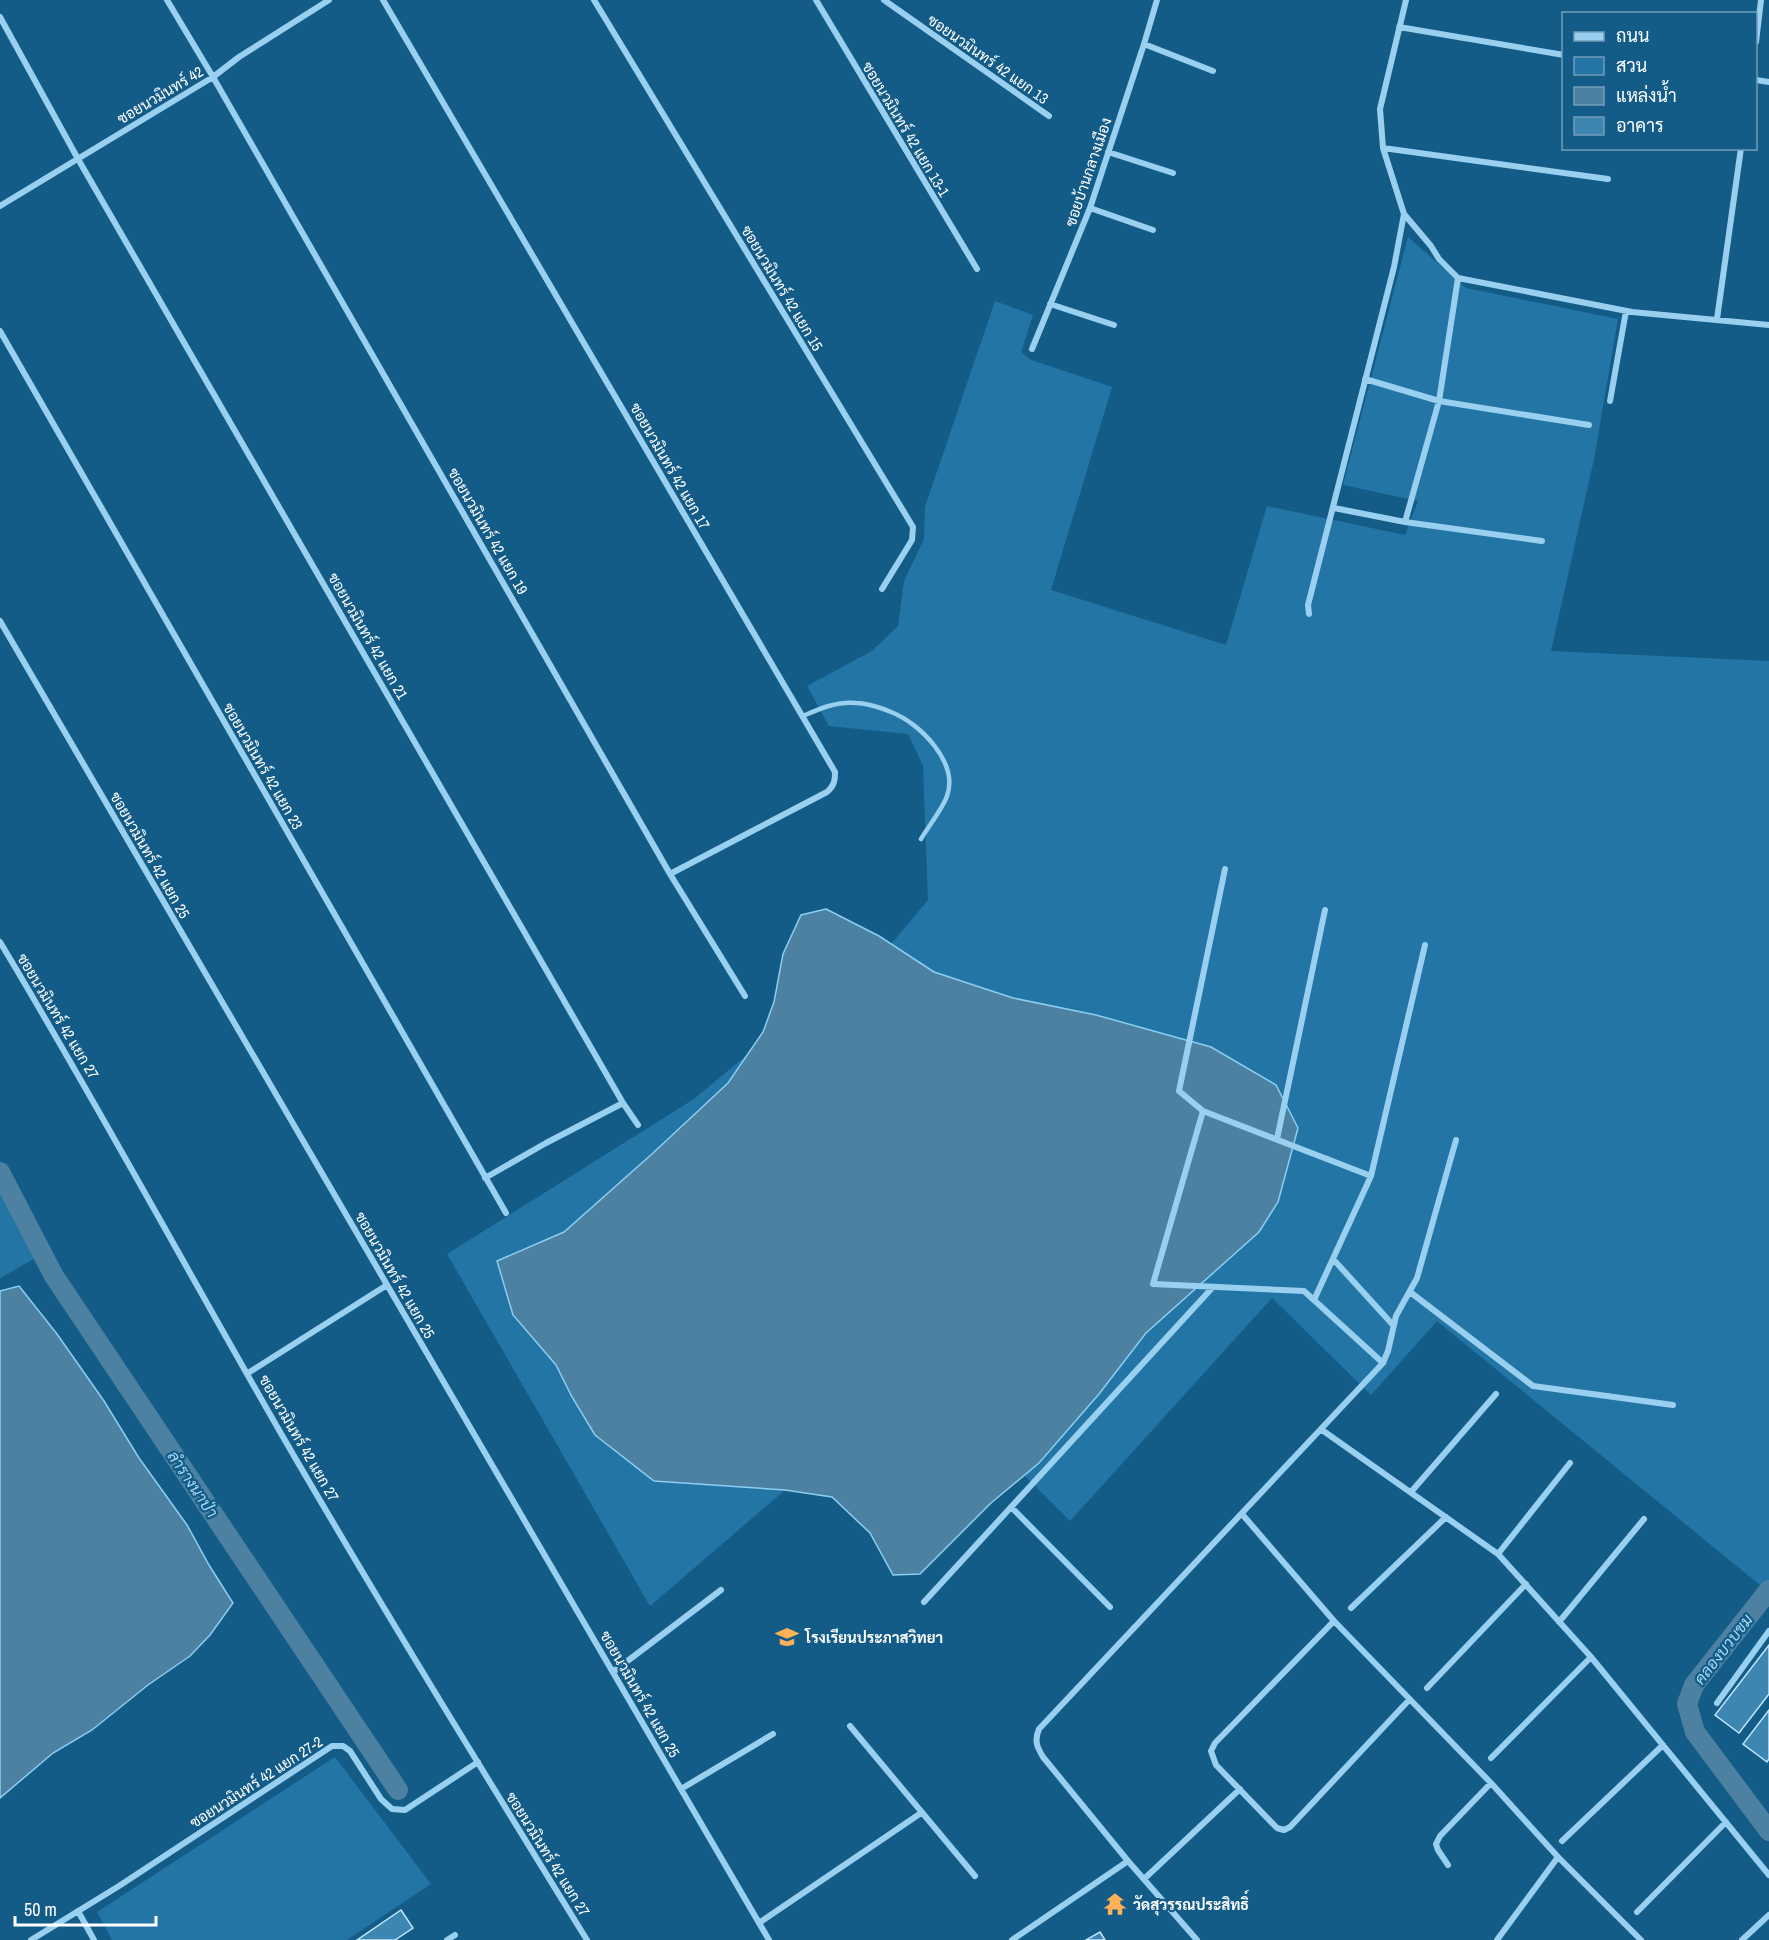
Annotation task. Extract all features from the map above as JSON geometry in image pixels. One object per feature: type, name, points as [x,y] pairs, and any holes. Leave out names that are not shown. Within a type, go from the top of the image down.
[{"type":"street","name":"ซอยนวมินทร์ 42 แยก 19","points":[[167,0],[213,76],[670,874],[745,996]]},
{"type":"street","name":"ซอยนวมินทร์ 42","points":[[0,206],[213,76],[329,0]]},
{"type":"street","name":"ซอยนวมินทร์ 42 แยก 17","points":[[383,0],[835,772],[836,780],[827,792],[670,874]]},
{"type":"street","name":"ซอยนวมินทร์ 42 แยก 15","points":[[594,0],[913,528],[912,540],[882,589]]},
{"type":"street","name":"ซอยนวมินทร์ 42 แยก 13-1","points":[[816,0],[977,269]]},
{"type":"street","name":"ซอยนวมินทร์ 42 แยก 13","points":[[884,0],[1049,116]]},
{"type":"street","name":"ซอยบ้านกลางเมือง","points":[[1032,349],[1090,208],[1157,0]]},
{"type":"street","points":[[1406,0],[1380,109],[1383,148],[1404,213],[1439,259],[1458,278],[1626,311],[1769,325]]},
{"type":"street","points":[[1757,28],[1761,0]]},
{"type":"street","name":"ซอยนวมินทร์ 42 แยก 21","points":[[0,17],[78,159],[638,1125]]},
{"type":"street","points":[[1399,27],[1562,55]]},
{"type":"street","points":[[1144,44],[1212,71]]},
{"type":"street","points":[[1383,148],[1608,179]]},
{"type":"street","points":[[1717,319],[1741,150]]},
{"type":"street","points":[[1108,152],[1173,172]]},
{"type":"street","points":[[1090,208],[1153,230]]},
{"type":"street","points":[[1309,614],[1308,605],[1394,267],[1404,213]]},
{"type":"street","points":[[1405,522],[1439,401],[1458,278]]},
{"type":"street","points":[[1050,304],[1114,325]]},
{"type":"street","points":[[1610,400],[1626,311]]},
{"type":"street","name":"ซอยนวมินทร์ 42 แยก 23","points":[[0,332],[506,1213]]},
{"type":"street","points":[[1365,379],[1439,401],[1590,425]]},
{"type":"street","points":[[1334,508],[1405,522],[1542,542]]},
{"type":"street","name":"ซอยนวมินทร์ 42 แยก 25","points":[[0,621],[769,1940]]},
{"type":"street","points":[[1225,870],[1179,1091],[1203,1111],[1371,1176]]},
{"type":"street","points":[[1276,1139],[1325,910]]},
{"type":"street","name":"ซอยนวมินทร์ 42 แยก 27","points":[[0,942],[69,1056],[283,1436],[587,1940]]},
{"type":"street","points":[[1314,1300],[1371,1176],[1425,945]]},
{"type":"street","points":[[485,1178],[623,1102]]},
{"type":"street","points":[[1203,1111],[1153,1284],[1304,1291],[1383,1363]]},
{"type":"street","points":[[1197,1940],[1128,1862],[1043,1758],[1037,1747],[1036,1738],[1039,1729],[1383,1363],[1396,1316],[1417,1278],[1456,1140]]},
{"type":"street","points":[[1333,1259],[1393,1325]]},
{"type":"street","points":[[248,1373],[387,1284]]},
{"type":"street","points":[[924,1602],[1213,1287]]},
{"type":"street","points":[[1410,1292],[1533,1386],[1672,1405]]},
{"type":"street","points":[[1411,1492],[1496,1394]]},
{"type":"street","points":[[1322,1430],[1498,1554],[1591,1657],[1769,1875]]},
{"type":"street","points":[[1498,1554],[1570,1464]]},
{"type":"street","points":[[1011,1507],[1110,1607]]},
{"type":"street","points":[[1242,1514],[1334,1621],[1408,1700],[1491,1783],[1558,1857],[1641,1940]]},
{"type":"street","points":[[1351,1608],[1446,1517]]},
{"type":"street","points":[[1559,1622],[1644,1519]]},
{"type":"street","points":[[1427,1688],[1526,1584]]},
{"type":"street","points":[[613,1672],[721,1590]]},
{"type":"street","points":[[1334,1621],[1215,1743],[1211,1751],[1216,1765],[1277,1828],[1284,1830],[1290,1827],[1408,1700]]},
{"type":"street","points":[[1717,1703],[1769,1631]]},
{"type":"street","points":[[1491,1758],[1591,1657]]},
{"type":"street","points":[[850,1726],[975,1876]]},
{"type":"street","points":[[681,1789],[773,1734]]},
{"type":"street","points":[[1562,1841],[1663,1745]]},
{"type":"street","name":"ซอยนวมินทร์ 42 แยก 27-2","points":[[31,1940],[332,1746],[343,1746],[350,1751],[381,1799],[392,1809],[405,1810],[478,1762]]},
{"type":"street","points":[[1448,1865],[1436,1844],[1440,1836],[1491,1783]]},
{"type":"street","points":[[1144,1879],[1239,1789]]},
{"type":"street","points":[[759,1923],[921,1813]]},
{"type":"street","points":[[1637,1912],[1726,1822]]},
{"type":"street","points":[[1497,1940],[1558,1857]]},
{"type":"street","points":[[1012,1940],[1128,1862]]},
{"type":"street","points":[[78,1911],[94,1940]]},
{"type":"street","points":[[1742,1940],[1769,1915]]},
{"type":"street","points":[[447,1940],[455,1935]]},
{"type":"lane","points":[[803,716],[826,706],[855,703],[891,712],[925,735],[950,771],[948,796],[921,839]]},
{"type":"green space","points":[[1408,237],[1466,288],[1618,319],[1594,459],[1551,651],[1769,661],[1769,1586],[1766,1590],[1437,1321],[1371,1395],[1272,1298],[1070,1521],[1024,1475],[1039,1463],[1099,1394],[1146,1333],[1259,1232],[1096,1015],[1013,998],[934,972],[891,944],[928,900],[923,766],[908,734],[829,726],[807,686],[872,651],[898,626],[904,581],[924,539],[925,507],[995,301],[1033,315],[1021,352],[1031,360],[1112,387],[1051,590],[1226,645],[1267,506],[1405,535],[1418,501],[1343,485]]},
{"type":"green space","points":[[748,1054],[728,1083],[564,1232],[497,1262],[513,1315],[557,1365],[572,1397],[654,1481],[785,1490],[650,1606],[447,1254],[694,1099]]},
{"type":"green space","points":[[0,1166],[50,1250],[0,1278]]},
{"type":"green space","points":[[335,1757],[431,1884],[347,1940],[112,1940],[97,1912]]},
{"type":"water","points":[[826,909],[879,936],[934,972],[1013,998],[1096,1015],[1211,1047],[1276,1085],[1298,1128],[1278,1202],[1259,1232],[1146,1333],[1099,1394],[1039,1463],[991,1503],[920,1574],[893,1575],[870,1533],[832,1497],[785,1490],[654,1481],[595,1435],[556,1365],[513,1315],[497,1261],[564,1232],[728,1083],[763,1032],[774,1002],[783,954],[801,915]]},
{"type":"water","points":[[19,1286],[57,1334],[104,1401],[139,1458],[187,1525],[233,1603],[210,1635],[190,1656],[148,1685],[92,1730],[53,1753],[0,1798],[0,1291]]},
{"type":"building","points":[[1769,1645],[1769,1694],[1739,1733],[1715,1715]]},
{"type":"building","points":[[1769,1710],[1769,1759],[1767,1762],[1743,1744]]},
{"type":"building","points":[[401,1910],[413,1928],[395,1940],[357,1940]]},
{"type":"building","points":[[1100,1932],[1105,1940],[1086,1940]]},
{"type":"waterway","name":"ลำรางนาป่า","points":[[0,1172],[54,1276],[398,1790]]},
{"type":"waterway","name":"คลองบวบขม","points":[[1769,1590],[1694,1685],[1687,1704],[1695,1732],[1769,1831]]},
{"type":"place","name":"โรงเรียนประภาสวิทยา","points":[[787,1637]]},
{"type":"place","name":"วัดสุวรรณประสิทธิ์","points":[[1115,1904]]}]
